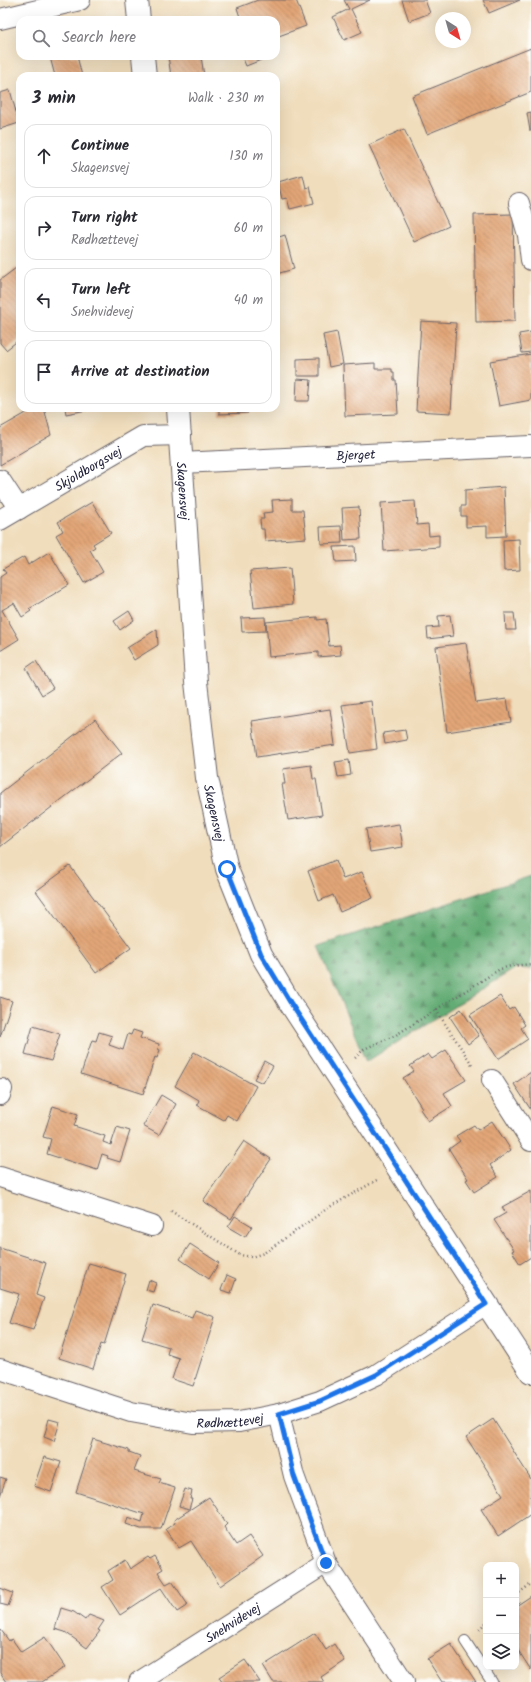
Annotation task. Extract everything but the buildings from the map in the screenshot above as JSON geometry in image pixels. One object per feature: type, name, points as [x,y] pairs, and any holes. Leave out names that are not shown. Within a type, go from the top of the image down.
[{"type":"street","points":[[0,19],[80,0]]},
{"type":"street","points":[[137,0],[139,16]]},
{"type":"street","points":[[143,60],[145,72]]},
{"type":"street","points":[[519,203],[528,235],[531,260]]},
{"type":"street","name":"Skagensvej","points":[[178,412],[196,682],[207,778],[227,869],[261,954],[290,1002],[397,1169],[531,1372]]},
{"type":"street","name":"Skjoldborgsvej","points":[[0,520],[143,436],[181,435]]},
{"type":"street","name":"Bjerget","points":[[181,463],[531,446]]},
{"type":"street","points":[[0,480],[19,509]]},
{"type":"street","points":[[492,1080],[531,1141]]},
{"type":"street","points":[[0,1177],[152,1226]]},
{"type":"street","name":"Rødhættevej","points":[[0,1369],[131,1412],[192,1423],[239,1422],[279,1414],[320,1401],[376,1375],[486,1304]]},
{"type":"street","points":[[279,1414],[294,1476],[326,1563],[404,1682]]},
{"type":"street","name":"Snehvidevej","points":[[139,1682],[326,1563]]},
{"type":"lane","points":[[465,1641],[492,1682]]},
{"type":"path","points":[[336,1074],[364,1049],[396,1035],[500,970],[511,966],[531,964]]},
{"type":"path","points":[[436,1010],[478,1074],[492,1080]]},
{"type":"path","points":[[152,1226],[166,1208],[240,1255],[252,1257],[264,1253],[328,1208],[397,1169]]},
{"type":"path","points":[[519,1593],[531,1584]]},
{"type":"green space","points":[[531,876],[531,969],[516,968],[366,1062],[318,946]]},
{"type":"route","points":[[227,869],[261,954],[364,1119],[486,1304],[376,1375],[320,1401],[279,1414],[294,1476],[326,1563]]}]
